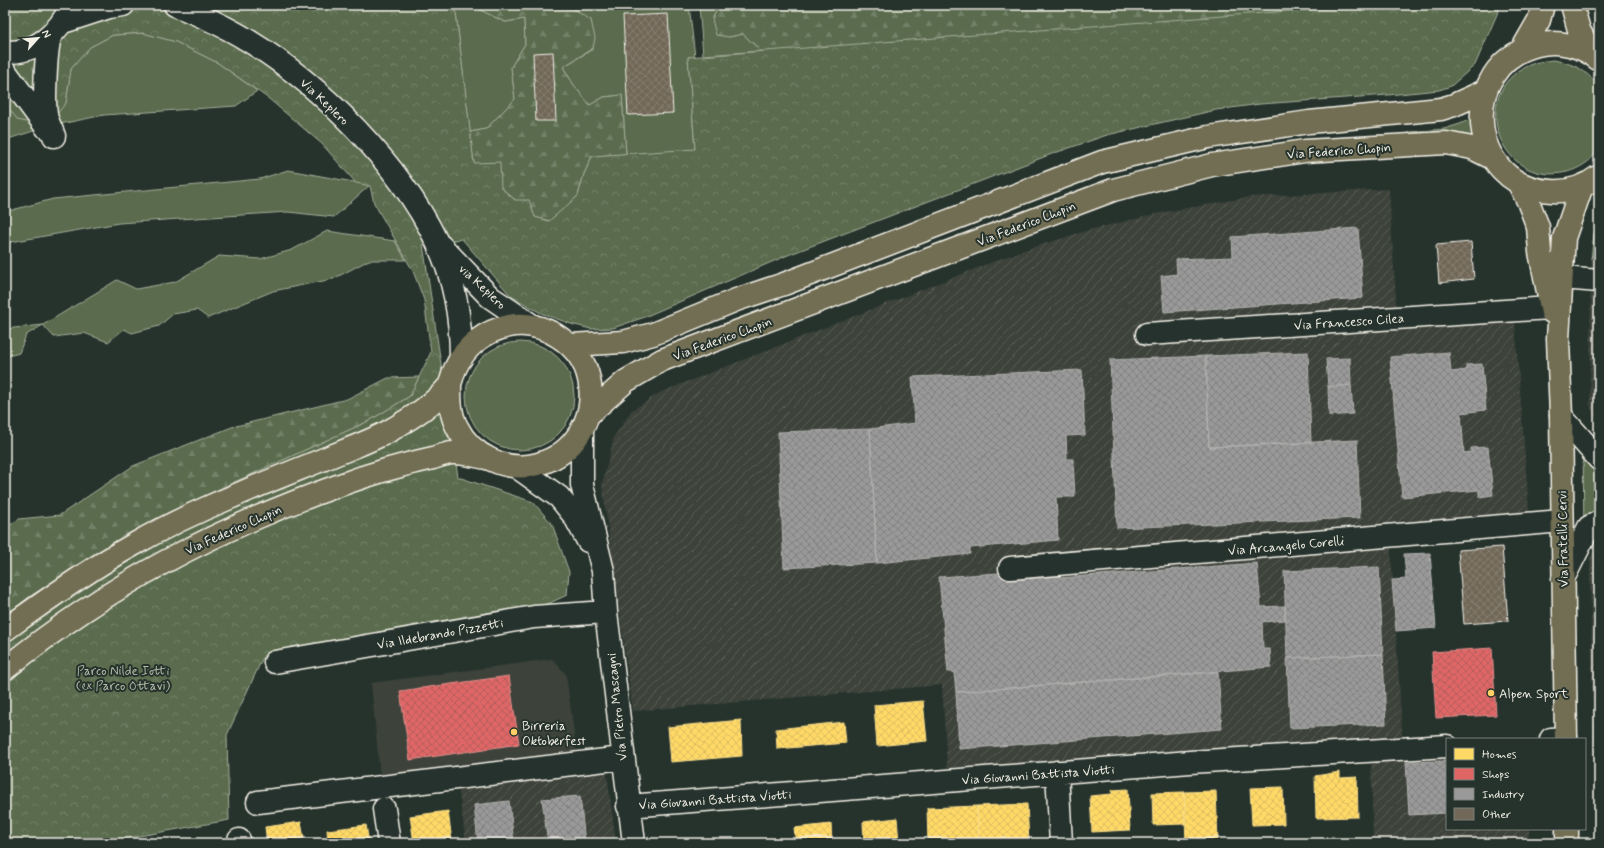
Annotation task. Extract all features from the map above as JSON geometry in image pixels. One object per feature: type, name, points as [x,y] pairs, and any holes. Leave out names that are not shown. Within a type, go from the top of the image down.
[{"type":"main road","name":"Via Fratelli Cervi","points":[[1543,5],[1539,20],[1523,48],[1507,60],[1494,75],[1485,91],[1481,117],[1485,138],[1492,158],[1503,173],[1519,184],[1540,191],[1561,192],[1590,181]]},
{"type":"main road","name":"Via Fratelli Cervi","points":[[1572,5],[1579,30],[1595,57]]},
{"type":"main road","name":"Via Fratelli Cervi","points":[[1523,48],[1546,43],[1570,44],[1595,57]]},
{"type":"main road","points":[[570,345],[623,342],[653,334],[736,300],[784,284],[1102,162],[1208,137],[1309,122],[1441,109],[1454,105],[1485,91]]},
{"type":"main road","name":"Via Federico Chopin","points":[[5,669],[31,648],[96,602],[168,559],[263,514],[363,477],[452,453],[487,459],[517,467],[536,465],[554,458],[570,446],[585,422],[626,381],[662,360],[1113,190],[1212,165],[1305,151],[1446,143],[1472,148],[1492,158]]},
{"type":"main road","name":"Via Fratelli Cervi","points":[[1561,738],[1563,579],[1561,416],[1558,339],[1564,238],[1590,181]]},
{"type":"main road","name":"Via Fratelli Cervi","points":[[1519,184],[1528,201],[1538,227],[1540,252],[1558,339]]},
{"type":"main road","name":"Via Federico Chopin","points":[[487,459],[470,445],[457,428],[450,407],[450,385],[460,358],[474,342],[492,331],[512,325],[533,326],[553,333],[570,345],[581,360],[589,377],[591,396],[585,422]]},
{"type":"main road","points":[[5,630],[132,545],[232,496],[389,431],[425,407],[450,385]]},
{"type":"main road","points":[[1567,830],[1568,843]]},
{"type":"street","points":[[5,52],[24,50],[38,44],[62,21],[108,7],[123,5]]},
{"type":"street","name":"Via Keplero","points":[[176,5],[248,40],[274,57],[327,101],[362,136],[386,164],[412,200],[436,240]]},
{"type":"street","points":[[5,71],[54,136],[44,107],[46,51],[62,21]]},
{"type":"street","name":"via Keplero","points":[[436,240],[490,297],[533,326]]},
{"type":"street","name":"via Keplero","points":[[436,240],[453,286],[459,312],[461,332],[460,358]]},
{"type":"street","points":[[1562,278],[1599,281]]},
{"type":"street","name":"Via Francesco Cilea","points":[[1147,334],[1551,308]]},
{"type":"street","points":[[1561,416],[1599,459]]},
{"type":"street","name":"Via Pietro Mascagni","points":[[585,422],[582,485],[603,571],[622,758],[634,843]]},
{"type":"street","name":"Via Pietro Mascagni","points":[[517,467],[559,497],[575,517],[603,571]]},
{"type":"street","name":"Via Arcangelo Corelli","points":[[1010,568],[1562,521]]},
{"type":"street","points":[[1563,579],[1590,527],[1599,522]]},
{"type":"street","name":"Via Ildebrando Pizzetti","points":[[275,662],[534,617],[606,612]]},
{"type":"street","name":"Via Giovanni Battista Viotti","points":[[628,806],[1057,772],[1446,746]]},
{"type":"street","points":[[258,802],[622,758]]},
{"type":"street","points":[[1057,772],[1061,843]]},
{"type":"street","points":[[384,809],[389,843]]},
{"type":"shaded area","points":[[1389,189],[1397,318],[1514,310],[1530,524],[1390,536],[1403,748],[1446,746],[1446,830],[1529,830],[1529,841],[1477,843],[1373,843],[1371,751],[948,781],[942,685],[633,711],[602,484],[614,437],[631,411],[661,392],[1018,252],[1092,229],[1165,212],[1250,197]]},
{"type":"shaded area","points":[[1599,245],[1599,429],[1590,405],[1591,259]]},
{"type":"shaded area","points":[[1599,542],[1599,843],[1595,843],[1590,557]]},
{"type":"shaded area","points":[[552,659],[566,674],[578,763],[381,786],[371,683]]},
{"type":"shaded area","points":[[605,760],[616,843],[466,843],[457,777]]},
{"type":"green space","name":"Parco Nilde Iotti (ex Parco Ottavi)","points":[[5,5],[455,5],[474,163],[500,162],[501,188],[515,200],[529,200],[535,217],[549,221],[578,196],[584,174],[592,156],[695,149],[688,57],[1366,5],[1501,5],[1475,65],[1451,86],[1439,90],[1260,104],[1216,110],[1107,135],[1049,155],[788,255],[642,318],[613,328],[591,329],[571,324],[541,313],[511,296],[462,239],[423,244],[458,477],[533,502],[552,524],[569,572],[567,595],[539,608],[264,655],[227,735],[229,820],[100,843],[5,843],[5,616],[29,597],[125,537],[204,496],[369,421],[410,396],[431,352],[424,300],[413,271],[374,203],[370,186],[356,183],[322,144],[269,99],[218,63],[176,42],[143,33],[113,35],[90,47],[71,69],[66,103],[46,127],[18,120],[5,104]]},
{"type":"green space","points":[[455,5],[470,5],[505,22],[524,19],[525,44],[511,67],[515,99],[486,129],[470,132]]},
{"type":"green space","points":[[470,5],[566,5],[591,20],[595,38],[593,48],[563,67],[575,87],[590,105],[604,97],[622,95],[626,154],[592,156],[584,174],[578,196],[550,221],[535,217],[474,164],[470,132],[486,129],[515,99],[511,67],[525,44],[524,19],[505,22]]},
{"type":"green space","points":[[566,5],[689,5],[695,57],[688,57],[695,150],[626,154],[622,95],[604,97],[590,105],[575,87],[563,67],[593,49],[591,20]]},
{"type":"green space","points":[[699,5],[720,5],[712,19],[729,37],[743,34],[761,51],[703,55]]},
{"type":"green space","points":[[720,5],[1501,5],[825,56],[761,51],[743,34],[729,37],[716,35],[712,19]]},
{"type":"green space","points":[[144,33],[176,42],[218,63],[257,91],[236,106],[104,115],[46,127],[5,140],[5,104],[18,119],[66,103],[71,69],[90,47],[113,35]]},
{"type":"green space","points":[[1553,60],[1567,63],[1579,68],[1589,75],[1599,86],[1599,145],[1593,157],[1576,169],[1567,172],[1542,173],[1522,165],[1507,151],[1498,132],[1496,112],[1501,92],[1514,75],[1535,63]]},
{"type":"green space","points":[[1471,119],[1472,141],[1408,135],[1410,132],[1444,129]]},
{"type":"green space","points":[[288,170],[370,185],[334,217],[288,212],[119,223],[5,243],[5,212],[53,199],[260,179]]},
{"type":"green space","points":[[1599,222],[1599,245],[1591,259],[1594,234]]},
{"type":"green space","points":[[327,231],[395,241],[406,260],[369,260],[333,279],[273,291],[208,318],[197,310],[173,314],[159,326],[132,333],[124,329],[108,342],[84,333],[54,337],[43,325],[117,280],[136,289],[175,282],[219,256],[260,259],[292,250]]},
{"type":"green space","points":[[43,325],[26,335],[19,353],[5,357],[5,329]]},
{"type":"green space","points":[[520,342],[530,343],[541,347],[550,351],[558,358],[565,366],[569,375],[573,386],[573,406],[569,417],[565,426],[558,434],[550,441],[541,445],[530,449],[520,450],[510,449],[499,445],[490,441],[482,434],[475,426],[471,417],[467,406],[466,396],[467,386],[471,375],[475,366],[482,358],[490,351],[499,347],[510,343]]},
{"type":"green space","points":[[419,377],[410,396],[369,421],[204,496],[125,537],[29,597],[5,616],[5,528],[19,519],[60,515],[133,466],[232,427],[347,399],[388,378]]},
{"type":"green space","points":[[1583,440],[1599,459],[1599,522],[1584,538]]},
{"type":"building: Homes","points":[[923,701],[927,741],[877,746],[874,705]]},
{"type":"building: Homes","points":[[741,720],[742,756],[671,762],[668,727]]},
{"type":"building: Homes","points":[[844,722],[846,743],[777,749],[776,729]]},
{"type":"building: Homes","points":[[1340,772],[1340,778],[1357,777],[1358,817],[1316,818],[1315,776]]},
{"type":"building: Homes","points":[[1283,787],[1284,824],[1252,825],[1250,788]]},
{"type":"building: Homes","points":[[1128,789],[1130,830],[1092,832],[1090,796],[1112,794],[1112,790]]},
{"type":"building: Homes","points":[[1216,791],[1218,843],[1186,843],[1184,792]]},
{"type":"building: Homes","points":[[1184,792],[1185,824],[1153,825],[1152,793]]},
{"type":"building: Homes","points":[[1027,804],[1029,843],[979,843],[977,806]]},
{"type":"building: Homes","points":[[977,806],[979,843],[928,843],[927,808]]},
{"type":"building: Homes","points":[[448,811],[452,841],[414,843],[410,816]]},
{"type":"building: Homes","points":[[897,818],[899,843],[864,843],[863,822]]},
{"type":"building: Homes","points":[[301,822],[304,838],[298,839],[298,843],[267,843],[265,827]]},
{"type":"building: Homes","points":[[831,824],[832,843],[796,843],[794,828]]},
{"type":"building: Homes","points":[[366,825],[369,843],[328,843],[327,830]]},
{"type":"building: Shops","points":[[1492,648],[1496,715],[1436,718],[1432,652]]},
{"type":"building: Shops","points":[[509,676],[519,744],[410,760],[400,691]]},
{"type":"building: Industry","points":[[1358,228],[1363,298],[1164,312],[1161,276],[1177,274],[1176,259],[1233,257],[1232,237]]},
{"type":"building: Industry","points":[[1308,352],[1311,443],[1209,447],[1206,356]]},
{"type":"building: Industry","points":[[1449,352],[1451,372],[1466,370],[1466,365],[1482,364],[1486,410],[1461,413],[1464,453],[1471,452],[1471,448],[1488,447],[1493,495],[1479,497],[1479,490],[1402,497],[1390,357]]},
{"type":"building: Industry","points":[[1206,356],[1209,447],[1357,440],[1360,518],[1117,528],[1110,360]]},
{"type":"building: Industry","points":[[1350,358],[1351,385],[1328,387],[1326,359]]},
{"type":"building: Industry","points":[[1082,370],[1085,435],[1066,436],[1067,459],[1073,459],[1075,497],[1056,497],[1058,540],[970,548],[970,554],[877,563],[870,429],[915,423],[912,377]]},
{"type":"building: Industry","points":[[1351,385],[1353,414],[1329,416],[1328,387]]},
{"type":"building: Industry","points":[[870,429],[877,563],[784,568],[778,432]]},
{"type":"building: Industry","points":[[1430,553],[1436,628],[1396,631],[1392,580],[1406,579],[1404,554]]},
{"type":"building: Industry","points":[[1257,563],[1261,607],[1285,606],[1285,620],[1262,622],[1263,649],[1270,649],[1271,667],[956,692],[954,672],[948,672],[939,577],[1059,569],[1060,578]]},
{"type":"building: Industry","points":[[1379,567],[1383,654],[1287,658],[1284,571]]},
{"type":"building: Industry","points":[[1383,654],[1386,724],[1290,728],[1287,658]]},
{"type":"building: Industry","points":[[1218,672],[1222,729],[959,749],[956,692]]},
{"type":"building: Industry","points":[[1446,761],[1446,813],[1409,815],[1406,762]]},
{"type":"building: Industry","points":[[580,796],[585,843],[548,843],[542,799]]},
{"type":"building: Industry","points":[[509,801],[514,843],[478,843],[474,805]]},
{"type":"building: Other","points":[[668,14],[673,113],[628,115],[623,16]]},
{"type":"building: Other","points":[[553,52],[556,121],[536,121],[533,53]]},
{"type":"building: Other","points":[[1471,242],[1474,279],[1439,283],[1436,245]]},
{"type":"building: Other","points":[[1502,547],[1508,621],[1464,624],[1458,550]]},
{"type":"place","name":"Alpen Sport","points":[[1491,693]]},
{"type":"place","name":"Birreria Oktoberfest","points":[[514,732]]}]
